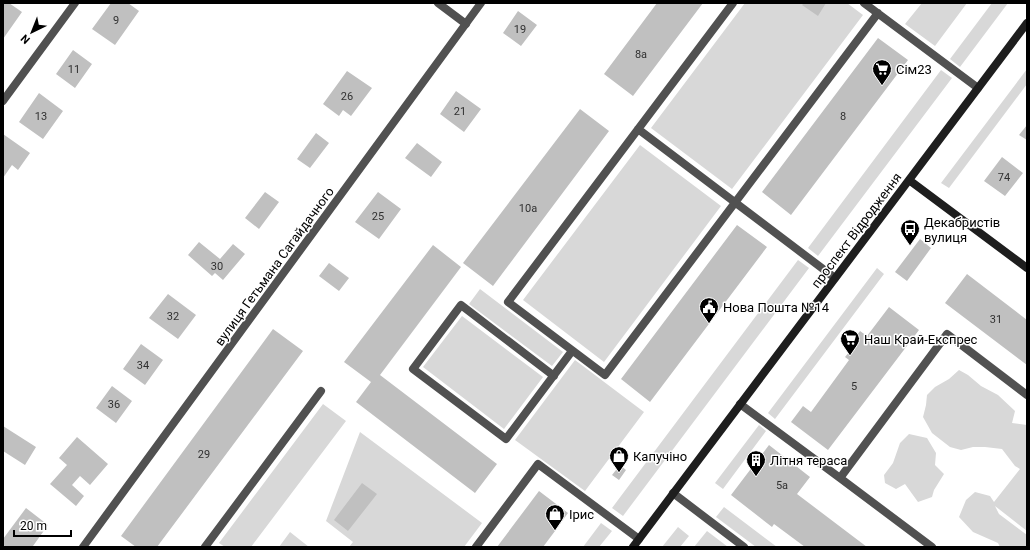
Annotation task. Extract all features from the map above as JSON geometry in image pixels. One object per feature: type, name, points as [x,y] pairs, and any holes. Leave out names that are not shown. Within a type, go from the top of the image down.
[{"type":"main road","name":"проспект Відродження","points":[[633,547],[1027,23]]},
{"type":"main road","points":[[909,180],[1027,268]]},
{"type":"street","points":[[3,101],[75,3]]},
{"type":"street","points":[[438,3],[466,24]]},
{"type":"street","name":"вулиця Гетьмана Сагайдачного","points":[[86,546],[481,3]]},
{"type":"street","points":[[733,3],[508,302],[605,376],[878,13]]},
{"type":"street","points":[[864,3],[978,88]]},
{"type":"street","points":[[638,129],[835,278]]},
{"type":"street","points":[[554,376],[461,305],[413,369],[506,439],[554,376],[572,351]]},
{"type":"street","points":[[840,478],[947,334],[1027,395]]},
{"type":"street","points":[[206,546],[321,391]]},
{"type":"street","points":[[740,404],[932,547]]},
{"type":"street","points":[[476,547],[538,464],[639,539]]},
{"type":"street","points":[[673,493],[744,547]]},
{"type":"shaded area","points":[[745,3],[847,3],[863,15],[732,189],[651,128]]},
{"type":"shaded area","points":[[922,3],[967,3],[935,46],[905,24]]},
{"type":"shaded area","points":[[992,3],[1008,3],[960,67],[950,59]]},
{"type":"shaded area","points":[[1027,69],[1027,84],[949,188],[941,183]]},
{"type":"shaded area","points":[[941,70],[952,78],[818,256],[808,248]]},
{"type":"shaded area","points":[[640,145],[721,206],[604,362],[523,300]]},
{"type":"shaded area","points":[[798,260],[809,268],[623,516],[612,508]]},
{"type":"shaded area","points":[[877,268],[884,274],[775,419],[768,413]]},
{"type":"shaded area","points":[[480,289],[563,352],[552,366],[469,304]]},
{"type":"shaded area","points":[[462,316],[543,377],[504,429],[423,367]]},
{"type":"shaded area","points":[[575,360],[644,412],[585,491],[515,440]]},
{"type":"shaded area","points":[[959,370],[968,375],[981,386],[998,395],[1015,411],[1012,423],[1027,425],[1027,531],[995,506],[999,514],[1027,535],[1027,547],[1000,547],[998,543],[973,532],[959,517],[966,500],[975,492],[990,496],[994,502],[1020,469],[1015,466],[1002,449],[973,447],[961,450],[950,447],[932,433],[923,417],[927,395],[935,387],[949,379]]},
{"type":"shaded area","points":[[323,404],[346,421],[251,547],[225,547],[219,543]]},
{"type":"shaded area","points":[[759,425],[766,431],[723,489],[715,483]]},
{"type":"shaded area","points":[[360,432],[482,523],[464,547],[349,547],[353,542],[326,521]]},
{"type":"shaded area","points":[[909,434],[927,438],[936,453],[935,465],[944,474],[934,490],[932,497],[918,502],[905,484],[896,489],[885,483],[884,475],[893,463],[900,443]]},
{"type":"shaded area","points":[[724,507],[777,547],[756,547],[716,517]]},
{"type":"shaded area","points":[[601,523],[612,531],[599,547],[583,547]]},
{"type":"shaded area","points":[[678,527],[689,536],[680,547],[662,547]]},
{"type":"shaded area","points":[[707,531],[728,547],[694,547]]},
{"type":"shaded area","points":[[290,532],[309,547],[279,547]]},
{"type":"building","points":[[3,3],[9,3],[22,12],[3,39]]},
{"type":"building","points":[[111,3],[128,3],[139,11],[115,45],[92,29]]},
{"type":"building","points":[[657,3],[703,3],[633,96],[604,74]]},
{"type":"building","points":[[804,3],[826,3],[818,16],[802,5]]},
{"type":"building","points":[[518,11],[537,25],[521,46],[503,33]]},
{"type":"building","points":[[878,38],[908,60],[791,215],[762,192]]},
{"type":"building","points":[[73,50],[92,64],[75,88],[56,74]]},
{"type":"building","points":[[347,71],[372,88],[351,116],[343,110],[339,116],[323,104]]},
{"type":"building","points":[[456,91],[481,109],[464,132],[440,114]]},
{"type":"building","points":[[39,93],[63,111],[43,139],[19,122]]},
{"type":"building","points":[[580,109],[609,131],[493,286],[463,263]]},
{"type":"building","points":[[1027,125],[1027,140],[1019,135]]},
{"type":"building","points":[[316,133],[329,143],[310,168],[297,159]]},
{"type":"building","points":[[3,134],[30,153],[18,170],[12,165],[3,178]]},
{"type":"building","points":[[417,143],[442,162],[431,177],[405,158]]},
{"type":"building","points":[[1002,157],[1023,173],[1005,196],[984,181]]},
{"type":"building","points":[[265,192],[279,202],[259,229],[245,218]]},
{"type":"building","points":[[378,192],[401,209],[379,239],[355,222]]},
{"type":"building","points":[[737,225],[767,247],[650,402],[621,379]]},
{"type":"building","points":[[920,239],[931,248],[907,281],[895,272]]},
{"type":"building","points":[[199,242],[220,259],[233,244],[245,254],[223,280],[215,273],[212,276],[188,255]]},
{"type":"building","points":[[433,245],[461,267],[380,375],[497,464],[475,493],[356,402],[371,382],[344,362]]},
{"type":"building","points":[[329,263],[349,278],[339,291],[319,276]]},
{"type":"building","points":[[967,274],[1027,320],[1027,365],[945,303]]},
{"type":"building","points":[[168,294],[196,315],[178,339],[149,318]]},
{"type":"building","points":[[889,307],[919,330],[828,450],[791,422],[803,406],[811,412],[849,360],[845,357],[850,351],[847,349],[860,331],[867,336]]},
{"type":"building","points":[[273,329],[303,351],[157,547],[136,547],[121,536]]},
{"type":"building","points":[[141,344],[163,360],[145,385],[123,369]]},
{"type":"building","points":[[112,386],[132,401],[116,423],[96,408]]},
{"type":"building","points":[[3,426],[36,447],[25,465],[3,451]]},
{"type":"building","points":[[77,437],[108,464],[90,485],[80,476],[72,485],[84,496],[76,506],[50,484],[67,465],[59,458]]},
{"type":"building","points":[[769,445],[810,477],[797,494],[867,547],[805,547],[774,524],[772,527],[731,495]]},
{"type":"building","name":"Капучіно","points":[[620,465],[626,470],[619,480],[612,475]]},
{"type":"building","points":[[362,483],[377,494],[348,531],[334,520]]},
{"type":"building","points":[[539,491],[568,513],[543,547],[497,547]]},
{"type":"building","points":[[26,508],[48,525],[33,546],[35,547],[6,547],[3,545],[3,539]]},
{"type":"place","name":"Сім23","points":[[882,86]]},
{"type":"place","name":"Декабристів вулиця","points":[[910,246]]},
{"type":"place","name":"Нова Пошта №14","points":[[709,324]]},
{"type":"place","name":"Наш Край-Експрес","points":[[850,356]]},
{"type":"place","name":"Капучіно","points":[[619,473]]},
{"type":"place","name":"Літня тераса","points":[[756,477]]},
{"type":"place","name":"Ірис","points":[[555,531]]}]
